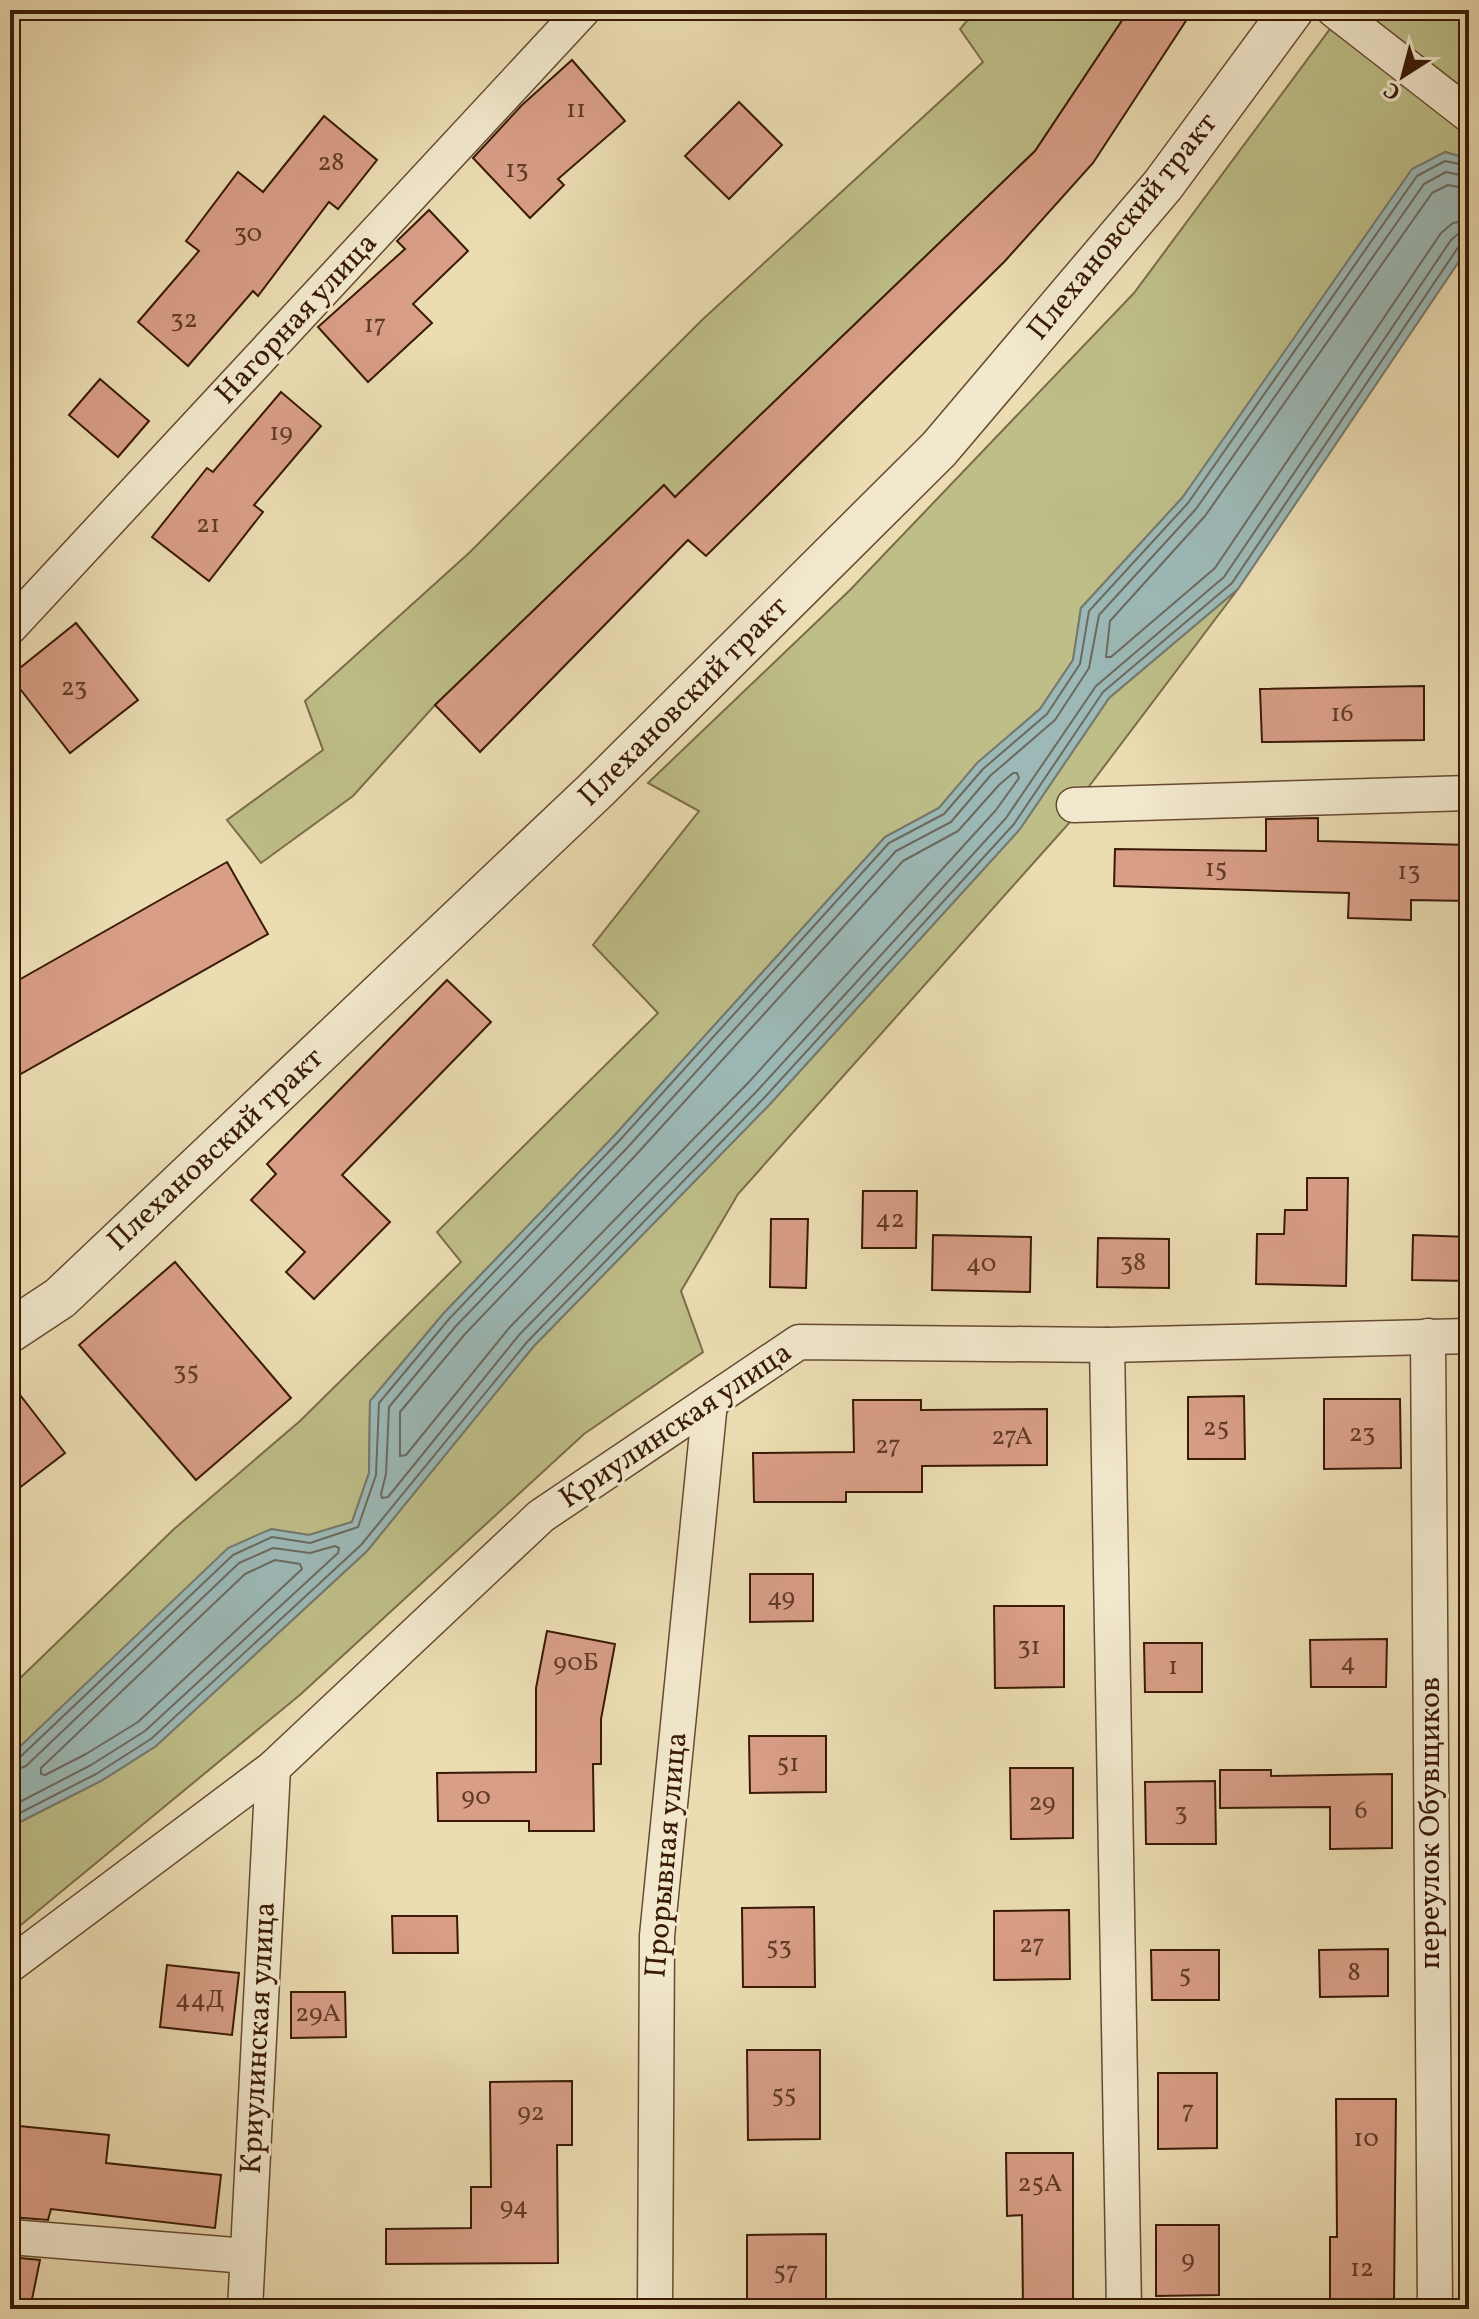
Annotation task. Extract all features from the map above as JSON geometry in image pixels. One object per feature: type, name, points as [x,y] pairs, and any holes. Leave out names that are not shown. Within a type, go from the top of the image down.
[{"type":"street","name":"Нагорная улица","points":[[10,627],[583,10]]},
{"type":"street","name":"Плехановский тракт","points":[[10,1331],[60,1298],[529,854],[939,449],[1163,185],[1292,10]]},
{"type":"street","points":[[1334,10],[1469,115]]},
{"type":"street","points":[[1074,805],[1469,793]]},
{"type":"street","name":"переулок Обувщиков","points":[[1428,1336],[1435,2309]]},
{"type":"street","name":"Криулинская улица","points":[[10,1965],[273,1768],[541,1516],[799,1342],[1107,1345],[1469,1336]]},
{"type":"street","points":[[1107,1345],[1124,2309]]},
{"type":"street","name":"Прорывная улица","points":[[655,2309],[657,1936],[710,1402]]},
{"type":"street","name":"Криулинская улица","points":[[245,2309],[273,1768]]},
{"type":"street","points":[[10,2237],[247,2256]]},
{"type":"green space","points":[[976,10],[1129,10],[1035,151],[675,497],[663,486],[435,705],[353,796],[261,863],[227,820],[323,750],[305,701],[469,553],[702,320],[983,62],[960,29]]},
{"type":"green space","points":[[1358,10],[1469,10],[1469,98]]},
{"type":"green space","points":[[1330,29],[1469,134],[1469,159],[1445,152],[1182,498],[1081,608],[1073,660],[1040,709],[978,763],[939,808],[885,837],[614,1136],[443,1314],[370,1401],[369,1473],[352,1522],[309,1535],[271,1529],[10,1756],[10,1688],[174,1529],[300,1421],[461,1262],[437,1232],[658,1013],[593,945],[699,811],[648,783],[850,590],[1134,293]]},
{"type":"green space","points":[[1238,589],[1084,793],[1071,821],[738,1194],[681,1291],[703,1352],[584,1434],[301,1694],[10,1934],[10,1827],[101,1781],[156,1746],[367,1551],[533,1347],[770,1104],[1020,829],[1109,698]]},
{"type":"water","points":[[1445,152],[1469,159],[1469,244],[1238,589],[1109,698],[1020,829],[770,1104],[533,1347],[367,1551],[156,1746],[101,1781],[10,1827],[10,1756],[228,1548],[271,1529],[309,1535],[352,1522],[369,1473],[370,1401],[443,1314],[614,1136],[885,837],[939,808],[977,763],[1040,709],[1073,660],[1081,608],[1182,498],[1412,169]]},
{"type":"building","points":[[1129,10],[1193,10],[1093,163],[1005,261],[706,556],[688,540],[480,752],[435,705],[664,485],[675,497],[1035,151]]},
{"type":"building","points":[[572,60],[625,121],[558,179],[564,185],[530,218],[473,158],[522,105]]},
{"type":"building","points":[[739,102],[782,145],[729,199],[685,156]]},
{"type":"building","points":[[324,116],[377,160],[338,209],[329,202],[258,296],[253,291],[188,366],[138,322],[199,251],[186,241],[238,172],[263,192]]},
{"type":"building","points":[[429,210],[468,251],[413,304],[432,323],[368,382],[318,327],[405,249],[397,241]]},
{"type":"building","points":[[100,379],[149,421],[118,457],[69,415]]},
{"type":"building","points":[[281,392],[321,426],[254,505],[263,512],[209,581],[152,537],[207,468],[213,472]]},
{"type":"building","points":[[76,623],[138,700],[70,753],[10,676]]},
{"type":"building","points":[[1424,686],[1424,740],[1262,742],[1260,689]]},
{"type":"building","points":[[1318,818],[1318,841],[1469,845],[1469,901],[1411,900],[1411,920],[1348,918],[1349,893],[1114,886],[1115,849],[1266,851],[1266,819]]},
{"type":"building","points":[[227,862],[268,934],[10,1080],[10,985]]},
{"type":"building","points":[[447,980],[491,1022],[342,1175],[390,1222],[314,1299],[286,1272],[305,1252],[251,1200],[276,1174],[267,1164]]},
{"type":"building","points":[[1307,1178],[1348,1178],[1346,1286],[1256,1284],[1257,1234],[1284,1234],[1285,1210],[1307,1210]]},
{"type":"building","points":[[863,1191],[917,1191],[916,1248],[862,1248]]},
{"type":"building","points":[[771,1219],[808,1219],[806,1288],[770,1287]]},
{"type":"building","points":[[933,1235],[1031,1237],[1030,1292],[932,1290]]},
{"type":"building","points":[[1413,1235],[1469,1237],[1469,1281],[1412,1280]]},
{"type":"building","points":[[1098,1238],[1169,1239],[1169,1288],[1097,1287]]},
{"type":"building","points":[[175,1262],[291,1398],[196,1480],[79,1345]]},
{"type":"building","points":[[10,1382],[65,1453],[10,1495]]},
{"type":"building","points":[[1244,1396],[1245,1459],[1188,1459],[1188,1397]]},
{"type":"building","points":[[1324,1399],[1400,1399],[1401,1468],[1324,1469]]},
{"type":"building","points":[[853,1400],[921,1400],[921,1410],[1047,1409],[1047,1465],[922,1466],[922,1492],[846,1492],[846,1502],[754,1502],[753,1453],[854,1452]]},
{"type":"building","points":[[750,1574],[813,1574],[813,1621],[750,1622]]},
{"type":"building","points":[[994,1606],[1064,1606],[1064,1687],[995,1688]]},
{"type":"building","points":[[547,1631],[615,1644],[601,1719],[601,1764],[593,1764],[594,1831],[529,1831],[529,1821],[438,1821],[437,1773],[536,1772],[536,1688]]},
{"type":"building","points":[[1387,1639],[1386,1687],[1311,1687],[1310,1640]]},
{"type":"building","points":[[1144,1643],[1202,1643],[1202,1692],[1145,1692]]},
{"type":"building","points":[[749,1736],[826,1736],[826,1792],[750,1793]]},
{"type":"building","points":[[1010,1768],[1073,1768],[1073,1838],[1011,1839]]},
{"type":"building","points":[[1220,1770],[1271,1770],[1271,1776],[1392,1774],[1392,1848],[1330,1849],[1330,1807],[1220,1808]]},
{"type":"building","points":[[1215,1781],[1216,1844],[1146,1844],[1145,1782]]},
{"type":"building","points":[[814,1907],[815,1987],[743,1987],[742,1908]]},
{"type":"building","points":[[1069,1910],[1070,1979],[994,1980],[994,1911]]},
{"type":"building","points":[[392,1916],[457,1916],[458,1953],[393,1953]]},
{"type":"building","points":[[1388,1949],[1388,1996],[1320,1997],[1319,1950]]},
{"type":"building","points":[[1151,1950],[1219,1950],[1219,2000],[1152,2000]]},
{"type":"building","points":[[167,1965],[239,1973],[232,2035],[160,2027]]},
{"type":"building","points":[[291,1992],[345,1992],[346,2037],[291,2038]]},
{"type":"building","points":[[747,2050],[820,2050],[820,2139],[748,2140]]},
{"type":"building","points":[[1158,2073],[1217,2073],[1217,2148],[1158,2149]]},
{"type":"building","points":[[572,2081],[572,2145],[557,2145],[558,2263],[386,2264],[386,2229],[471,2228],[471,2187],[491,2187],[490,2082]]},
{"type":"building","points":[[1336,2099],[1396,2099],[1394,2300],[1330,2301],[1330,2237],[1337,2237]]},
{"type":"building","points":[[19,2126],[109,2135],[106,2163],[221,2175],[215,2228],[51,2209],[48,2220],[11,2217]]},
{"type":"building","points":[[1006,2153],[1073,2153],[1073,2309],[1023,2309],[1022,2215],[1007,2216]]},
{"type":"building","points":[[1156,2225],[1219,2225],[1219,2295],[1156,2296]]},
{"type":"building","points":[[826,2234],[826,2309],[747,2309],[747,2235]]},
{"type":"building","points":[[10,2257],[40,2260],[30,2309],[10,2309]]}]
